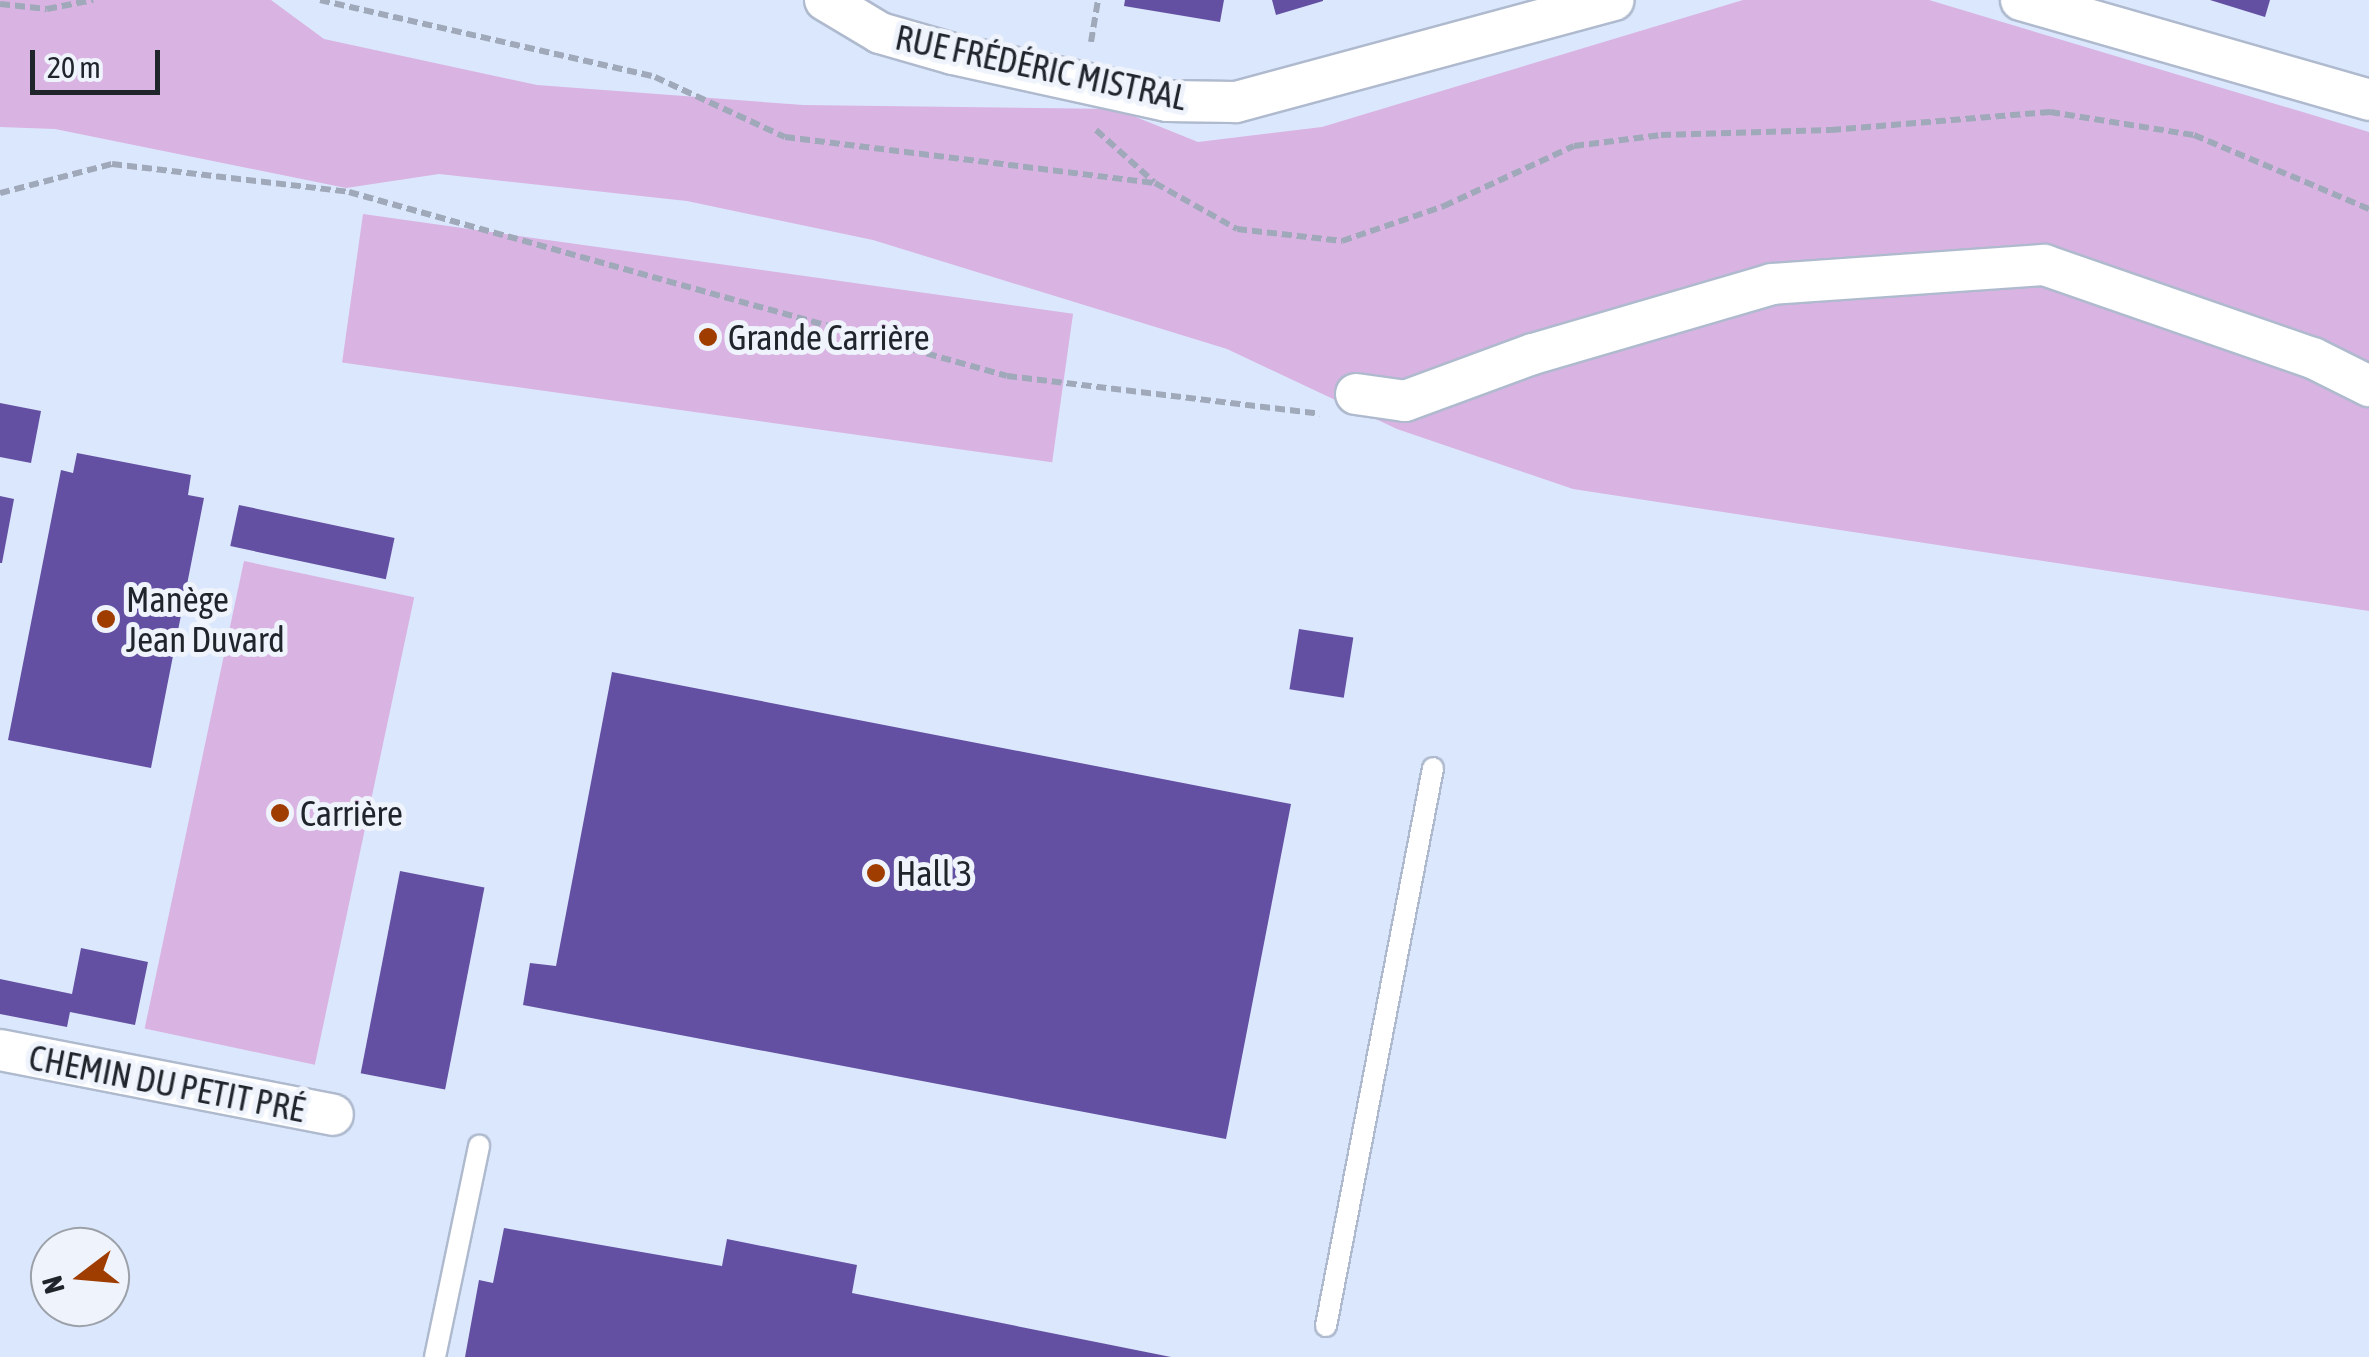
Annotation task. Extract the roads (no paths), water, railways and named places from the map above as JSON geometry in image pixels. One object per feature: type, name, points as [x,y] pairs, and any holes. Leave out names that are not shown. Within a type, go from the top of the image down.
[{"type":"street","name":"RUE FRÉDÉRIC MISTRAL","points":[[825,0],[880,33],[953,54],[1168,101],[1236,102],[1613,0]]},
{"type":"street","points":[[2021,0],[2369,100]]},
{"type":"street","points":[[1356,394],[1405,402],[1533,354],[1772,284],[2044,265],[2313,358],[2369,386]]},
{"type":"street","name":"CHEMIN DU PETIT PRÉ","points":[[0,1050],[333,1115]]},
{"type":"lane","points":[[1326,1326],[1432,768]]},
{"type":"lane","points":[[435,1357],[480,1146]]},
{"type":"place","name":"Grande Carrière","points":[[708,337]]},
{"type":"place","name":"Manège Jean Duvard","points":[[106,619]]},
{"type":"place","name":"Carrière","points":[[280,813]]},
{"type":"place","name":"Hall 3","points":[[876,873]]}]
